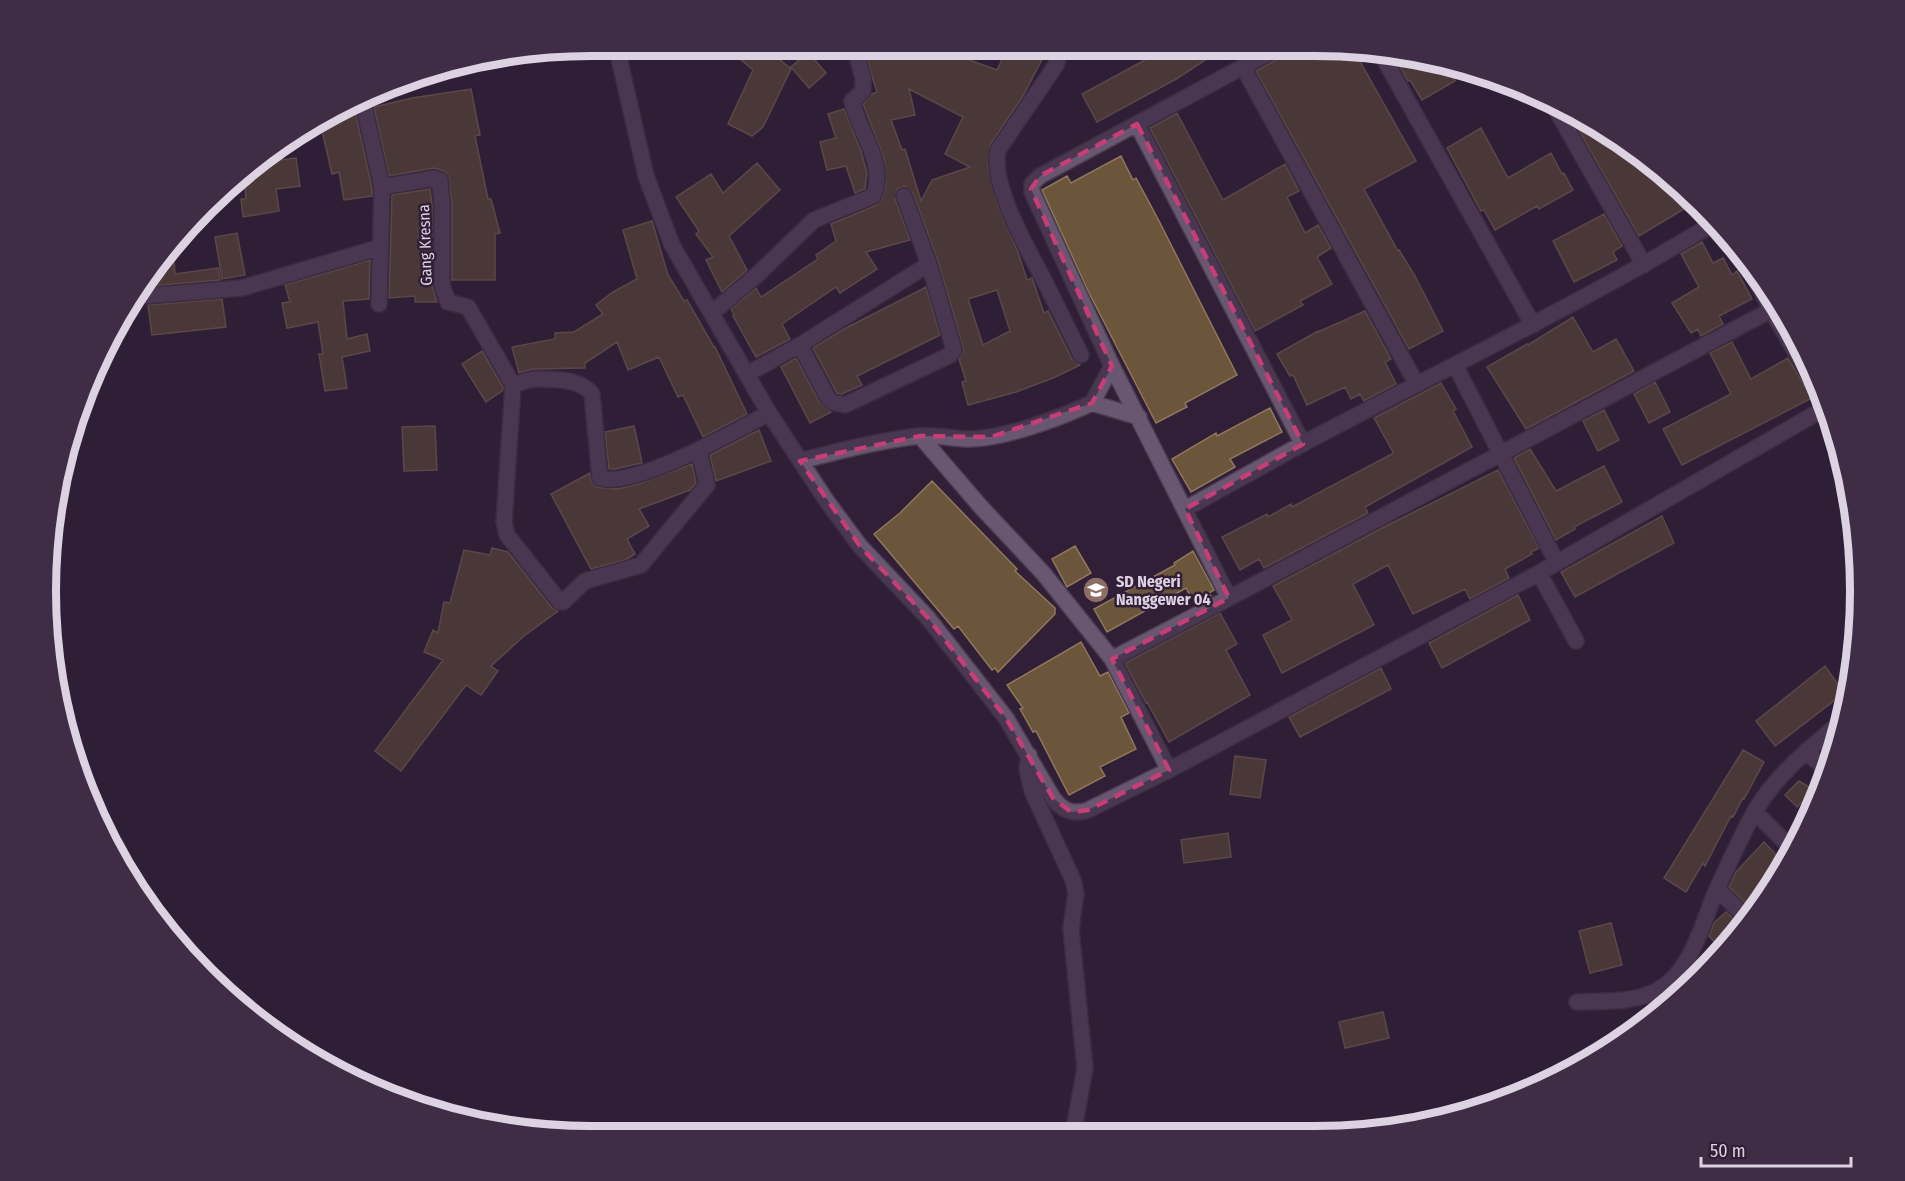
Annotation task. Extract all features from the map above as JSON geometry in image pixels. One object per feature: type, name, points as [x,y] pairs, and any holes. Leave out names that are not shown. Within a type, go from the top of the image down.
[{"type":"street","points":[[619,56],[646,176],[672,245],[713,312],[769,413],[860,546],[928,618],[1006,718],[1053,798],[1059,806],[1071,812],[1079,813],[1088,810],[1169,770],[1539,573],[1818,412]]},
{"type":"street","points":[[713,312],[758,274],[814,219],[873,196],[878,179],[871,147],[852,101],[863,91],[863,78],[857,56]]},
{"type":"street","points":[[1059,56],[1056,65],[998,150],[997,163],[1002,188],[1017,229],[1081,355]]},
{"type":"street","points":[[1229,598],[1112,366],[1031,189],[1035,180],[1040,176],[1263,56]]},
{"type":"street","points":[[1385,60],[1533,326]]},
{"type":"street","points":[[1243,67],[1417,385]]},
{"type":"street","points":[[364,106],[382,187],[379,304]]},
{"type":"street","points":[[1559,115],[1644,265]]},
{"type":"street","points":[[1137,124],[1303,444]]},
{"type":"street","name":"Gang Kresna","points":[[382,187],[435,178],[435,181],[440,180],[442,286],[448,302],[468,307],[513,385]]},
{"type":"street","points":[[800,345],[828,398],[832,402],[845,405],[950,355],[954,350],[929,264],[904,196]]},
{"type":"street","points":[[1185,510],[1303,444],[1533,326],[1707,227]]},
{"type":"street","points":[[144,296],[242,288],[381,247]]},
{"type":"street","points":[[747,374],[800,345],[929,264]]},
{"type":"street","points":[[1112,659],[1770,310]]},
{"type":"street","points":[[1455,364],[1557,563]]},
{"type":"street","points":[[1092,403],[1112,366]]},
{"type":"street","points":[[699,451],[707,485],[641,565],[585,581],[562,602],[507,535],[504,522],[513,385],[535,379],[580,383],[587,388],[592,394],[600,478],[614,479],[639,474],[699,451],[769,413]]},
{"type":"street","points":[[800,461],[869,444],[920,436],[968,439],[991,437],[1012,432],[1092,403],[1139,417]]},
{"type":"street","points":[[920,436],[981,507],[1050,581],[1112,659],[1169,770]]},
{"type":"street","points":[[1539,573],[1576,641]]},
{"type":"street","points":[[1577,1002],[1634,998],[1657,991],[1675,977],[1690,953],[1717,889],[1755,812],[1771,787],[1831,729]]},
{"type":"street","points":[[1806,751],[1820,764]]},
{"type":"street","points":[[1029,755],[1027,769],[1032,791],[1073,880],[1076,892],[1071,929],[1085,1068],[1074,1126]]},
{"type":"street","points":[[1755,812],[1786,842]]},
{"type":"street","points":[[1717,889],[1741,913]]},
{"type":"highlighted area","points":[[1137,124],[1303,444],[1185,509],[1229,598],[1112,659],[1169,770],[1088,810],[1071,812],[1053,798],[1006,718],[928,618],[860,546],[800,461],[920,436],[991,437],[1092,403],[1112,366],[1031,189],[1040,176]]},
{"type":"building","points":[[743,56],[775,56],[791,69],[763,127],[752,136],[728,124],[753,70],[740,59]]},
{"type":"building","points":[[803,56],[811,56],[826,73],[809,88],[791,67]]},
{"type":"building","points":[[866,56],[959,56],[997,70],[1004,56],[1044,56],[1023,96],[990,145],[988,167],[997,204],[1018,252],[1027,280],[1032,278],[1044,313],[1048,311],[1072,359],[1080,365],[1016,392],[968,405],[962,382],[966,381],[959,359],[963,347],[938,261],[913,193],[905,186],[897,189],[895,199],[910,240],[866,252],[877,269],[840,293],[836,287],[782,324],[790,339],[756,357],[731,309],[756,288],[761,297],[818,259],[816,255],[836,241],[831,224],[877,205],[882,199],[886,184],[884,158],[863,104],[877,92]],"holes":[[[909,89],[963,117],[945,154],[970,167],[932,180],[921,201],[905,149],[902,150],[891,120],[915,115]],[[997,290],[1010,331],[983,345],[968,299]]]},
{"type":"building","points":[[1152,56],[1211,56],[1178,78],[1097,122],[1082,94]]},
{"type":"building","points":[[1283,56],[1358,58],[1416,161],[1364,189],[1398,251],[1415,276],[1443,331],[1409,349],[1256,71]]},
{"type":"building","points":[[1397,62],[1452,74],[1455,81],[1422,100],[1410,80],[1408,81]]},
{"type":"building","points":[[471,89],[480,135],[475,136],[488,199],[491,199],[500,233],[495,234],[495,280],[452,280],[452,204],[448,175],[434,168],[389,176],[374,107],[412,98]]},
{"type":"building","points":[[844,109],[867,173],[865,189],[855,193],[846,166],[827,170],[820,142],[836,138],[828,114]]},
{"type":"building","points":[[353,111],[372,196],[344,200],[339,172],[332,174],[321,128],[341,122],[340,118]]},
{"type":"building","points":[[1177,113],[1223,200],[1285,164],[1299,191],[1287,197],[1305,233],[1318,225],[1331,248],[1317,257],[1332,284],[1300,301],[1303,305],[1255,331],[1150,128]]},
{"type":"building","points":[[1575,123],[1640,166],[1687,207],[1639,236]]},
{"type":"building","points":[[1481,128],[1508,178],[1551,153],[1573,190],[1539,209],[1537,206],[1495,230],[1484,210],[1481,211],[1447,148]]},
{"type":"building","points":[[1121,156],[1133,180],[1136,178],[1158,219],[1237,375],[1185,403],[1187,407],[1156,423],[1088,291],[1042,190],[1067,176],[1071,183]]},
{"type":"building","points":[[296,158],[300,186],[276,189],[279,211],[243,217],[241,199],[246,199],[245,183],[272,161]]},
{"type":"building","points":[[757,163],[780,190],[729,236],[747,270],[722,292],[706,260],[713,257],[696,234],[699,231],[676,197],[711,174],[723,193]]},
{"type":"building","points":[[430,189],[432,286],[437,302],[415,302],[415,296],[389,298],[392,195]]},
{"type":"building","points":[[1604,214],[1622,246],[1613,252],[1617,260],[1574,282],[1553,241]]},
{"type":"building","points":[[652,221],[668,275],[684,301],[687,300],[715,347],[747,414],[703,437],[683,395],[678,397],[659,357],[628,370],[617,342],[585,363],[585,368],[533,369],[519,373],[512,347],[555,339],[555,333],[574,332],[603,314],[596,305],[613,292],[637,279],[623,230]]},
{"type":"building","points":[[237,233],[245,275],[222,279],[215,237]]},
{"type":"building","points":[[1702,242],[1713,263],[1723,258],[1732,275],[1737,271],[1752,299],[1719,316],[1723,324],[1701,336],[1698,329],[1691,333],[1672,303],[1699,287],[1681,254]]},
{"type":"building","points":[[174,256],[175,274],[218,268],[220,280],[151,286]]},
{"type":"building","points":[[370,260],[369,299],[343,301],[347,339],[367,334],[370,351],[342,357],[347,388],[325,391],[319,354],[323,354],[318,322],[287,328],[282,303],[290,302],[285,285]]},
{"type":"building","points":[[926,287],[940,335],[857,376],[862,385],[842,394],[837,393],[813,348],[844,329]]},
{"type":"building","points":[[222,299],[226,327],[152,335],[148,305]]},
{"type":"building","points":[[1365,311],[1391,359],[1385,362],[1396,384],[1364,401],[1360,394],[1351,399],[1345,387],[1307,405],[1293,375],[1290,376],[1277,354],[1318,331]]},
{"type":"building","points":[[1573,317],[1593,352],[1616,339],[1634,371],[1526,429],[1487,367]]},
{"type":"building","points":[[1732,342],[1751,379],[1788,358],[1812,398],[1682,465],[1663,429],[1731,394],[1710,353]]},
{"type":"building","points":[[482,351],[503,387],[503,390],[486,402],[462,364]]},
{"type":"building","points":[[796,358],[820,403],[831,412],[810,423],[781,367]]},
{"type":"building","points":[[1655,382],[1670,412],[1649,423],[1634,394]]},
{"type":"building","points":[[1441,383],[1456,409],[1453,411],[1472,447],[1365,507],[1368,513],[1264,568],[1259,559],[1240,570],[1222,537],[1267,514],[1268,517],[1291,504],[1292,507],[1392,454],[1374,418]]},
{"type":"building","points":[[1270,408],[1282,432],[1230,459],[1235,467],[1191,492],[1172,459],[1216,433],[1217,436]]},
{"type":"building","points":[[1604,410],[1619,440],[1598,451],[1583,421]]},
{"type":"building","points":[[435,426],[437,470],[404,471],[402,427]]},
{"type":"building","points":[[634,426],[642,463],[609,469],[605,432]]},
{"type":"building","points":[[759,430],[771,461],[716,481],[710,455]]},
{"type":"building","points":[[1530,449],[1556,491],[1604,466],[1622,502],[1574,527],[1575,529],[1556,540],[1514,458]]},
{"type":"building","points":[[692,464],[696,483],[690,490],[639,509],[649,526],[627,539],[635,554],[625,560],[591,569],[551,494],[590,473],[592,483],[596,487],[617,489],[639,484]]},
{"type":"building","points":[[1498,470],[1539,548],[1505,569],[1509,578],[1470,599],[1465,589],[1413,614],[1388,565],[1353,584],[1374,625],[1282,673],[1263,635],[1292,620],[1273,586]]},
{"type":"building","points":[[932,481],[1017,569],[1015,571],[1055,608],[1055,614],[998,672],[995,668],[992,670],[958,626],[954,629],[874,534],[900,513]]},
{"type":"building","points":[[1662,516],[1674,543],[1575,597],[1561,572]]},
{"type":"building","points":[[1075,546],[1091,573],[1067,587],[1052,559]]},
{"type":"building","points":[[492,548],[508,552],[552,608],[558,611],[524,636],[491,666],[498,671],[481,695],[466,685],[401,771],[375,751],[443,660],[424,652],[433,630],[438,633],[444,602],[450,603],[464,550],[490,555]]},
{"type":"building","points":[[1193,551],[1214,590],[1209,593],[1211,596],[1195,605],[1186,588],[1107,632],[1094,609],[1175,565],[1174,563]]},
{"type":"building","points":[[1518,595],[1530,620],[1442,668],[1429,643]]},
{"type":"building","points":[[1220,613],[1237,644],[1226,650],[1250,695],[1169,742],[1125,663]]},
{"type":"building","points":[[1081,642],[1100,676],[1108,672],[1129,713],[1121,717],[1136,749],[1100,767],[1105,776],[1069,795],[1036,731],[1033,732],[1020,709],[1023,708],[1007,685]]},
{"type":"building","points":[[1825,666],[1840,688],[1838,697],[1775,746],[1756,721]]},
{"type":"building","points":[[1381,668],[1391,689],[1300,737],[1289,717]]},
{"type":"building","points":[[1743,750],[1764,762],[1733,817],[1731,816],[1705,866],[1703,863],[1686,892],[1664,878]]},
{"type":"building","points":[[1235,756],[1266,760],[1260,798],[1230,794]]},
{"type":"building","points":[[1799,781],[1811,788],[1809,795],[1797,807],[1785,795]]},
{"type":"building","points":[[1228,833],[1231,857],[1184,863],[1181,840]]},
{"type":"building","points":[[1764,842],[1778,857],[1747,904],[1729,887],[1736,872]]},
{"type":"building","points":[[1726,912],[1735,920],[1716,944],[1709,936],[1714,923]]},
{"type":"building","points":[[1611,923],[1622,965],[1590,973],[1579,931]]},
{"type":"building","points":[[1383,1012],[1389,1038],[1345,1048],[1339,1022]]},
{"type":"place","name":"SD Negeri Nanggewer 04","points":[[1096,590]]}]
